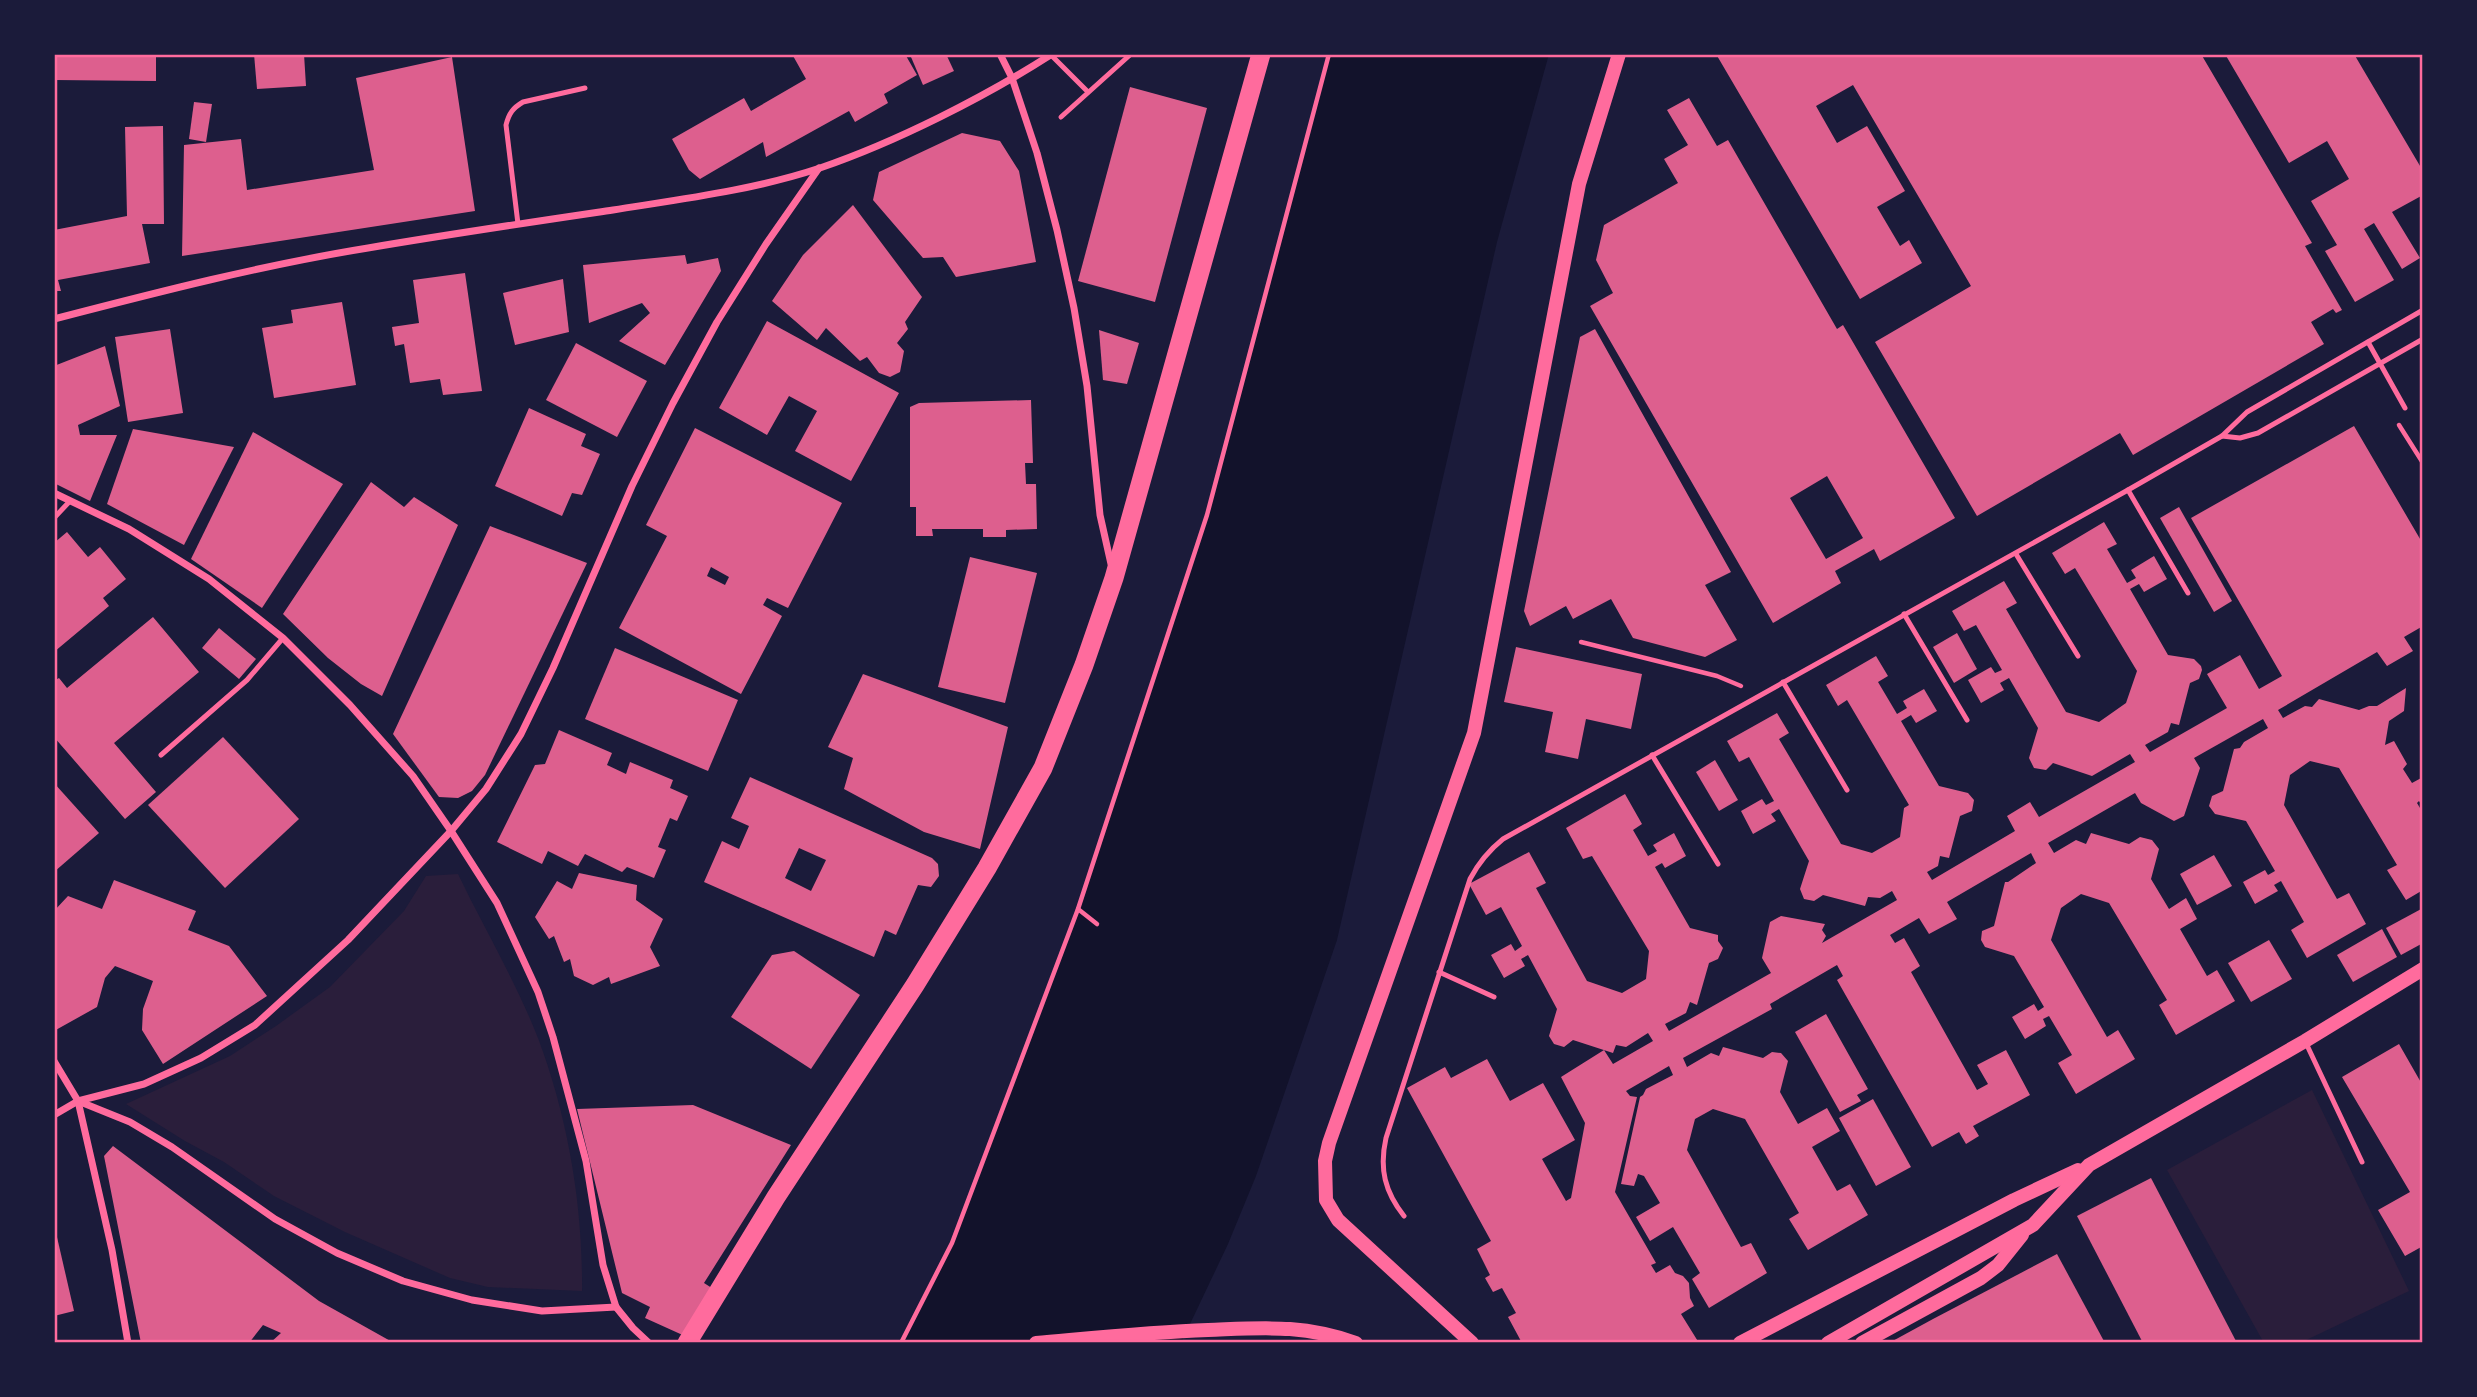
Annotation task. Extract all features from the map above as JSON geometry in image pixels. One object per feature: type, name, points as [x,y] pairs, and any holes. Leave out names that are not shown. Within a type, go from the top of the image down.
[{"type":"highway","points":[[687,1343],[776,1197],[915,985],[987,868],[1037,779],[1084,665],[1114,578],[1261,54]]},
{"type":"main road","points":[[1472,1343],[1338,1220],[1326,1200],[1325,1161],[1329,1143],[1474,733],[1578,184],[1619,54]]},
{"type":"main road","points":[[1740,1343],[2014,1200],[2089,1165],[2421,975]]},
{"type":"main road","points":[[1828,1343],[2025,1231],[2041,1219],[2069,1184],[2089,1165]]},
{"type":"main road","points":[[1862,1343],[1981,1278],[2005,1257],[2025,1231]]},
{"type":"main road","points":[[1036,1343],[1146,1333],[1299,1328],[1335,1335],[1356,1343]]},
{"type":"street","points":[[1000,54],[1012,78],[1037,153],[1074,308],[1087,386],[1100,515],[1114,578]]},
{"type":"street","points":[[54,319],[141,296],[351,251],[684,199],[819,168],[880,145],[1012,78],[1051,55]]},
{"type":"street","points":[[54,1115],[78,1101],[144,1084],[201,1058],[254,1025],[348,940],[452,831],[486,789],[521,734],[553,668],[632,486],[673,403],[766,244],[819,168]]},
{"type":"street","points":[[54,493],[129,529],[209,579],[283,638],[350,705],[413,776],[452,831],[497,903],[538,992],[554,1037],[586,1161],[603,1265],[616,1307],[649,1343]]},
{"type":"street","points":[[54,1061],[78,1101],[112,1250],[128,1343]]},
{"type":"street","points":[[78,1101],[130,1122],[172,1147],[275,1219],[337,1253],[403,1280],[472,1300],[542,1311],[616,1307]]},
{"type":"lane","points":[[1061,117],[1131,54]]},
{"type":"lane","points":[[1051,55],[1088,92]]},
{"type":"lane","points":[[518,224],[506,125],[509,114],[523,102],[585,88]]},
{"type":"lane","points":[[1404,1216],[1386,1188],[1382,1154],[1470,878],[1489,850],[1503,839],[1652,755],[2128,490],[2221,436],[2247,412],[2423,310]]},
{"type":"lane","points":[[2221,436],[2240,438],[2258,433],[2423,339]]},
{"type":"lane","points":[[2368,342],[2405,408]]},
{"type":"lane","points":[[2128,490],[2188,593]]},
{"type":"lane","points":[[54,518],[70,501]]},
{"type":"lane","points":[[2016,554],[2078,656]]},
{"type":"lane","points":[[1904,614],[1967,720]]},
{"type":"lane","points":[[160,755],[247,680],[283,638]]},
{"type":"lane","points":[[1783,682],[1847,790]]},
{"type":"lane","points":[[1652,755],[1718,864]]},
{"type":"lane","points":[[1439,972],[1494,997]]},
{"type":"lane","points":[[2305,1041],[2362,1162]]},
{"type":"path","points":[[901,1343],[953,1243],[1077,909],[1207,515],[1329,54]]},
{"type":"path","points":[[1581,642],[1717,676],[1757,696]]},
{"type":"path","points":[[1077,909],[1097,924]]},
{"type":"shaded area","points":[[1329,54],[1549,54],[1497,242],[1337,940],[1256,1176],[1228,1244],[1181,1343],[901,1343],[952,1243],[1078,909],[1207,515]]},
{"type":"shaded area","points":[[458,874],[520,996],[549,1068],[572,1162],[580,1226],[582,1291],[488,1287],[450,1278],[345,1232],[274,1196],[224,1162],[126,1104],[230,1056],[276,1026],[330,987],[404,911],[426,876]]},
{"type":"shaded area","points":[[2312,1090],[2409,1291],[2300,1343],[2264,1343],[2167,1170]]},
{"type":"building","points":[[54,54],[156,54],[156,81],[54,80]]},
{"type":"building","points":[[254,54],[304,54],[306,86],[257,89]]},
{"type":"building","points":[[792,54],[905,54],[917,75],[884,94],[888,103],[855,122],[849,111],[766,157],[763,142],[700,179],[689,170],[672,139],[744,98],[751,111],[806,79]]},
{"type":"building","points":[[918,54],[946,54],[954,71],[923,85],[911,57]]},
{"type":"building","points":[[1716,54],[2201,54],[2312,243],[2305,246],[2342,310],[2336,313],[2333,309],[2311,322],[2324,344],[2133,455],[2120,433],[1977,516],[1875,342],[1971,286],[1853,85],[1816,106],[1837,143],[1867,126],[1905,191],[1877,207],[1900,246],[1909,240],[1922,263],[1860,299]]},
{"type":"building","points":[[2225,54],[2354,54],[2423,171],[2423,195],[2392,212],[2420,258],[2402,269],[2374,223],[2364,229],[2394,280],[2355,302],[2325,251],[2337,245],[2311,201],[2349,179],[2327,141],[2289,163]]},
{"type":"building","points":[[452,57],[475,211],[182,256],[184,145],[241,139],[247,190],[374,170],[356,78]]},
{"type":"building","points":[[1130,87],[1207,108],[1155,302],[1078,281]]},
{"type":"building","points":[[1689,98],[1717,146],[1728,140],[1837,329],[1843,325],[1955,518],[1880,561],[1874,549],[1835,571],[1841,583],[1773,623],[1590,306],[1613,293],[1596,260],[1604,225],[1678,183],[1664,159],[1688,145],[1667,110]],"holes":[[[1827,476],[1863,538],[1826,559],[1790,498]]]},
{"type":"building","points":[[194,102],[212,104],[206,142],[189,139]]},
{"type":"building","points":[[163,126],[164,224],[142,224],[150,263],[58,280],[61,291],[54,291],[54,230],[127,216],[125,127]]},
{"type":"building","points":[[962,133],[1000,141],[1019,171],[1036,262],[956,277],[943,257],[923,258],[873,200],[879,172]]},
{"type":"building","points":[[853,205],[922,297],[905,322],[908,329],[897,343],[904,351],[900,372],[890,377],[879,373],[867,357],[860,361],[826,328],[817,340],[772,301],[803,255]]},
{"type":"building","points":[[685,255],[687,264],[718,258],[721,271],[665,365],[619,341],[650,313],[642,303],[589,323],[583,265]]},
{"type":"building","points":[[465,273],[482,391],[443,395],[440,379],[410,383],[404,344],[395,346],[392,327],[419,323],[413,280]]},
{"type":"building","points":[[563,279],[569,332],[515,345],[503,293]]},
{"type":"building","points":[[342,302],[356,385],[274,398],[262,328],[293,323],[291,310]]},
{"type":"building","points":[[767,321],[899,393],[851,481],[795,451],[817,411],[789,396],[767,435],[719,408]]},
{"type":"building","points":[[170,329],[183,413],[128,422],[115,337]]},
{"type":"building","points":[[1595,329],[1731,572],[1705,585],[1737,640],[1705,657],[1633,638],[1611,599],[1573,619],[1566,606],[1530,626],[1524,611],[1580,337]]},
{"type":"building","points":[[1099,330],[1139,343],[1127,384],[1103,380]]},
{"type":"building","points":[[576,343],[647,381],[617,437],[546,400]]},
{"type":"building","points":[[105,346],[120,406],[78,425],[80,435],[117,435],[90,501],[54,483],[54,366]]},
{"type":"building","points":[[1031,400],[1033,463],[1025,463],[1026,484],[1036,484],[1037,529],[1006,530],[1006,537],[983,537],[983,529],[932,529],[933,536],[916,536],[916,507],[910,507],[910,407],[919,403]]},
{"type":"building","points":[[529,408],[586,434],[581,446],[600,454],[582,495],[572,493],[562,516],[495,486]]},
{"type":"building","points":[[2354,426],[2423,544],[2423,626],[2404,637],[2413,651],[2387,666],[2377,652],[2278,710],[2283,718],[2305,706],[2312,707],[2319,699],[2359,710],[2377,706],[2406,688],[2404,711],[2389,721],[2385,745],[2394,741],[2407,764],[2403,769],[2412,783],[2423,777],[2423,807],[2419,801],[2417,803],[2423,813],[2423,890],[2406,900],[2387,870],[2397,865],[2339,768],[2310,761],[2290,775],[2284,805],[2337,899],[2349,893],[2366,924],[2307,958],[2291,930],[2304,922],[2281,881],[2274,885],[2278,891],[2255,904],[2243,882],[2265,870],[2268,875],[2275,871],[2246,821],[2215,814],[2209,806],[2212,796],[2223,791],[2234,749],[2240,748],[2244,742],[2268,728],[2263,719],[2194,758],[2200,768],[2184,816],[2174,821],[2141,803],[2135,793],[2048,843],[2054,853],[2076,840],[2086,844],[2091,833],[2129,844],[2140,837],[2152,840],[2159,849],[2151,879],[2169,909],[2186,898],[2197,919],[2180,929],[2207,976],[2217,970],[2235,1001],[2176,1035],[2159,1005],[2167,1000],[2109,903],[2081,894],[2061,908],[2051,940],[2107,1037],[2118,1030],[2135,1059],[2076,1094],[2058,1063],[2072,1055],[2049,1016],[2043,1019],[2046,1026],[2025,1039],[2012,1017],[2034,1004],[2038,1011],[2044,1007],[2014,956],[1985,947],[1981,940],[1982,931],[1994,926],[2005,882],[2036,863],[2031,853],[1947,902],[1957,919],[1929,934],[1919,918],[1890,935],[1895,943],[1904,938],[1920,966],[1911,972],[1977,1090],[1988,1084],[1977,1065],[2006,1050],[2030,1095],[1973,1126],[1979,1136],[1966,1144],[1959,1132],[1932,1147],[1837,980],[1843,976],[1837,965],[1770,1004],[1772,1009],[1683,1058],[1687,1067],[1711,1053],[1719,1056],[1723,1047],[1763,1058],[1772,1052],[1781,1053],[1788,1061],[1780,1092],[1798,1124],[1827,1108],[1840,1131],[1812,1147],[1837,1191],[1850,1184],[1868,1215],[1808,1250],[1789,1219],[1799,1213],[1745,1119],[1713,1109],[1695,1119],[1687,1150],[1741,1247],[1751,1243],[1767,1273],[1709,1308],[1692,1279],[1700,1273],[1673,1227],[1650,1241],[1636,1217],[1660,1203],[1644,1176],[1638,1174],[1634,1186],[1621,1184],[1640,1097],[1646,1089],[1673,1075],[1669,1066],[1626,1091],[1630,1096],[1637,1097],[1615,1192],[1656,1263],[1651,1265],[1656,1273],[1670,1265],[1675,1273],[1683,1276],[1689,1283],[1690,1298],[1694,1306],[1681,1314],[1699,1343],[1522,1343],[1508,1317],[1516,1313],[1502,1288],[1493,1292],[1485,1278],[1490,1275],[1477,1249],[1491,1241],[1407,1088],[1445,1067],[1451,1078],[1487,1059],[1510,1101],[1543,1083],[1575,1140],[1542,1159],[1566,1201],[1571,1198],[1585,1123],[1561,1077],[1604,1050],[1573,1040],[1564,1047],[1554,1044],[1549,1036],[1557,1009],[1528,955],[1521,959],[1525,966],[1504,978],[1491,955],[1511,944],[1515,951],[1522,946],[1501,907],[1486,915],[1469,884],[1529,852],[1546,883],[1536,888],[1587,981],[1622,993],[1646,979],[1649,951],[1592,856],[1583,859],[1566,828],[1625,794],[1642,824],[1633,830],[1648,856],[1657,851],[1653,845],[1674,833],[1686,856],[1665,868],[1662,863],[1655,867],[1690,928],[1718,935],[1718,941],[1723,948],[1718,959],[1709,963],[1697,1005],[1690,1002],[1686,1013],[1665,1024],[1669,1031],[1771,973],[1762,958],[1770,922],[1781,916],[1825,924],[1822,930],[1826,936],[1822,943],[1897,900],[1892,891],[1880,898],[1868,897],[1865,906],[1823,895],[1814,901],[1804,899],[1800,889],[1809,861],[1779,809],[1771,814],[1776,821],[1753,834],[1741,811],[1762,799],[1766,805],[1774,801],[1749,757],[1739,762],[1727,741],[1777,713],[1789,733],[1779,739],[1841,844],[1872,853],[1900,837],[1904,808],[1909,805],[1847,700],[1838,706],[1826,685],[1876,656],[1888,676],[1878,682],[1897,714],[1907,708],[1903,701],[1924,689],[1937,711],[1916,723],[1911,715],[1901,721],[1939,786],[1968,793],[1974,800],[1972,811],[1960,816],[1949,858],[1940,856],[1938,866],[1927,872],[1932,880],[2015,831],[2007,816],[2030,802],[2039,817],[2135,762],[2130,754],[2092,776],[2053,763],[2046,770],[2034,768],[2029,758],[2038,728],[2009,678],[2000,683],[2004,690],[1981,703],[1968,680],[1991,667],[1995,673],[2002,670],[1976,625],[1964,631],[1952,611],[2004,581],[2017,603],[2006,609],[2066,712],[2099,722],[2126,703],[2137,671],[2075,568],[2065,574],[2052,553],[2104,522],[2117,544],[2107,549],[2127,583],[2136,578],[2131,570],[2154,556],[2167,579],[2144,592],[2139,584],[2130,589],[2168,655],[2194,659],[2202,670],[2199,679],[2190,683],[2179,725],[2171,723],[2168,732],[2145,745],[2150,752],[2227,708],[2207,674],[2240,655],[2259,689],[2282,676],[2191,518]],"holes":[[[1648,1033],[1653,1041],[1613,1064],[1604,1050],[1613,1053],[1616,1045],[1626,1047]]]},
{"type":"building","points":[[695,428],[842,503],[788,608],[767,598],[763,605],[782,616],[741,694],[619,628],[667,536],[646,525]],"holes":[[[711,567],[729,577],[725,585],[707,576]]]},
{"type":"building","points":[[133,429],[234,447],[184,545],[107,504]]},
{"type":"building","points":[[253,432],[343,484],[262,608],[191,559]]},
{"type":"building","points":[[371,482],[404,507],[414,497],[458,525],[382,696],[361,684],[328,658],[283,614]]},
{"type":"building","points":[[2179,507],[2232,601],[2214,612],[2160,518]]},
{"type":"building","points":[[490,526],[587,563],[485,775],[472,791],[458,798],[439,797],[393,734]]},
{"type":"building","points":[[67,532],[88,557],[100,547],[126,579],[103,598],[109,606],[54,652],[54,543]]},
{"type":"building","points":[[970,557],[1037,573],[1005,703],[938,687]]},
{"type":"building","points":[[153,617],[199,672],[114,743],[156,792],[125,819],[54,737],[54,681],[59,678],[67,688]]},
{"type":"building","points":[[219,628],[256,659],[239,679],[202,648]]},
{"type":"building","points":[[1957,633],[1977,669],[1954,683],[1933,647]]},
{"type":"building","points":[[1516,647],[1642,674],[1631,729],[1586,719],[1578,759],[1545,752],[1553,712],[1504,702]]},
{"type":"building","points":[[615,648],[738,700],[708,771],[585,719]]},
{"type":"building","points":[[863,674],[1008,727],[980,849],[924,832],[844,789],[853,758],[828,747]]},
{"type":"building","points":[[559,730],[612,753],[607,765],[626,774],[630,762],[673,780],[670,788],[688,796],[677,821],[670,818],[658,847],[666,850],[654,878],[627,867],[622,872],[585,854],[578,866],[548,851],[542,864],[497,842],[535,765],[545,764]]},
{"type":"building","points":[[223,737],[299,819],[225,888],[148,805]]},
{"type":"building","points":[[1715,760],[1738,800],[1719,811],[1696,772]]},
{"type":"building","points":[[750,777],[932,858],[938,864],[939,876],[931,887],[918,885],[896,935],[885,930],[874,957],[704,882],[722,841],[739,849],[749,826],[731,818]],"holes":[[[799,848],[826,860],[811,891],[785,878]]]},
{"type":"building","points":[[54,783],[99,833],[54,872]]},
{"type":"building","points":[[2214,855],[2232,886],[2197,905],[2180,874]]},
{"type":"building","points":[[579,873],[637,885],[636,900],[663,919],[650,947],[660,966],[611,984],[609,977],[593,985],[574,976],[570,959],[564,962],[554,936],[549,939],[535,917],[557,881],[572,889]]},
{"type":"building","points":[[114,880],[196,911],[188,930],[229,946],[267,996],[163,1064],[142,1030],[143,1009],[153,981],[115,966],[105,978],[97,1007],[54,1031],[54,911],[68,896],[102,909]]},
{"type":"building","points":[[2423,908],[2423,943],[2401,955],[2386,928]]},
{"type":"building","points":[[2382,929],[2397,957],[2353,982],[2337,955]]},
{"type":"building","points":[[2269,940],[2292,979],[2251,1002],[2228,963]]},
{"type":"building","points":[[794,951],[860,995],[811,1069],[731,1017],[772,955]]},
{"type":"building","points":[[1826,1014],[1868,1089],[1857,1095],[1861,1101],[1840,1112],[1795,1032]]},
{"type":"building","points":[[2399,1044],[2423,1086],[2423,1246],[2405,1256],[2378,1210],[2410,1192],[2342,1077]]},
{"type":"building","points":[[1873,1099],[1911,1167],[1876,1186],[1839,1118]]},
{"type":"building","points":[[693,1105],[791,1145],[704,1283],[715,1290],[687,1337],[645,1318],[650,1307],[622,1293],[577,1109]]},
{"type":"building","points":[[113,1146],[319,1301],[394,1343],[270,1343],[281,1333],[263,1325],[249,1343],[141,1343],[104,1156]]},
{"type":"building","points":[[2151,1178],[2237,1343],[2143,1343],[2077,1216]]},
{"type":"building","points":[[54,1224],[74,1311],[54,1316]]},
{"type":"building","points":[[2057,1254],[2105,1343],[1889,1343],[1933,1319]]}]
